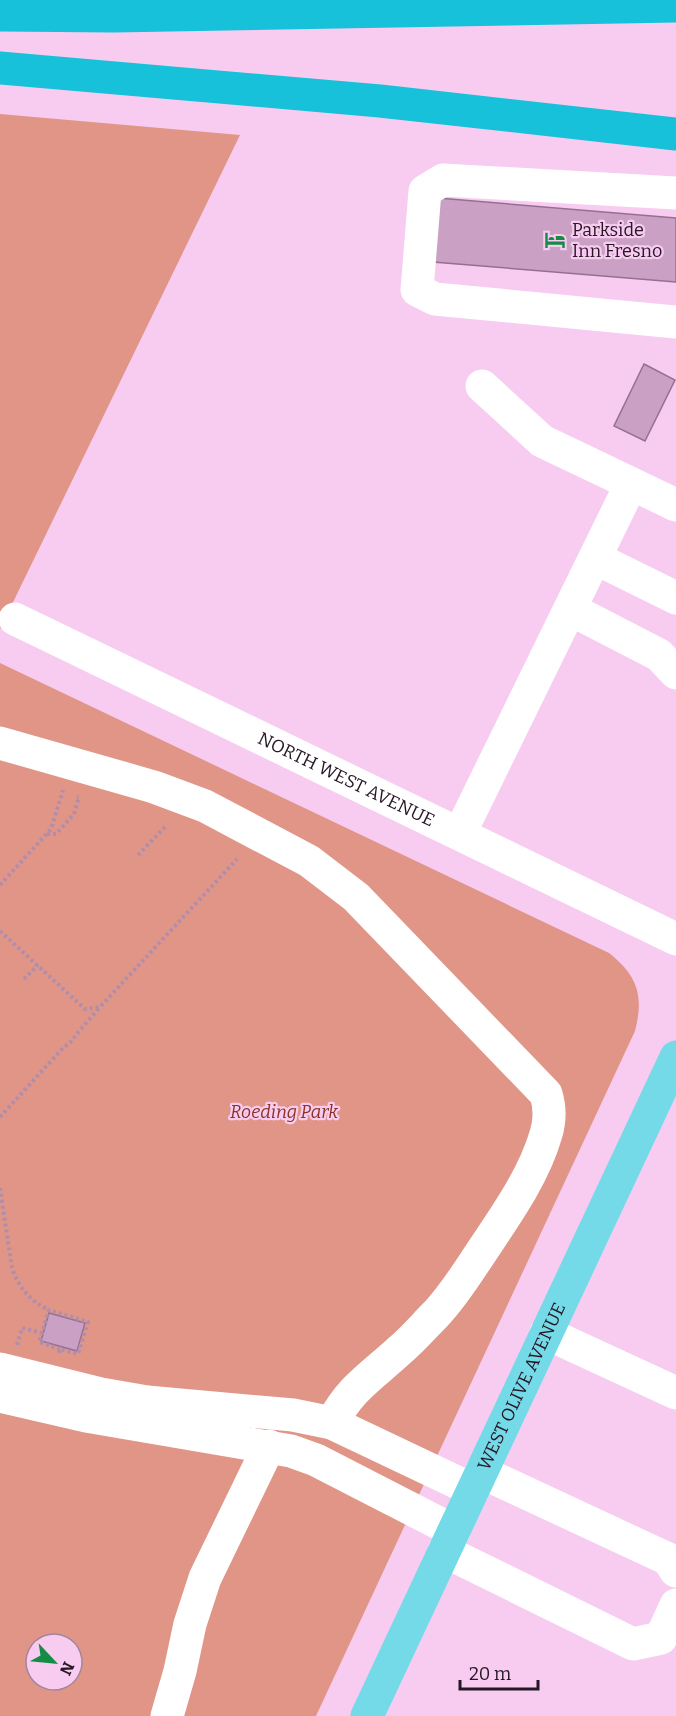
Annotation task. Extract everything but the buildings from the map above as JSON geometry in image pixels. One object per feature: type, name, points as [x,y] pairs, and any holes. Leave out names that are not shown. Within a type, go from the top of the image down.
[{"type":"highway","points":[[0,15],[126,16],[676,6]]},
{"type":"highway","points":[[0,68],[380,101],[676,134]]},
{"type":"main road","name":"WEST OLIVE AVENUE","points":[[367,1716],[676,1057]]},
{"type":"street","points":[[676,193],[443,180],[425,191],[417,290],[435,299],[676,322]]},
{"type":"street","points":[[482,386],[542,441],[676,503]]},
{"type":"street","points":[[460,833],[631,484]]},
{"type":"street","points":[[595,558],[676,598]]},
{"type":"street","points":[[570,609],[659,655],[676,673]]},
{"type":"street","name":"NORTH WEST AVENUE","points":[[15,619],[676,939]]},
{"type":"street","points":[[0,743],[67,778],[154,787],[205,806],[260,833],[309,861],[356,897],[546,1094],[550,1108],[547,1133],[535,1164],[506,1216],[439,1311],[401,1349],[358,1385],[342,1403],[332,1423]]},
{"type":"street","points":[[546,1333],[676,1393]]},
{"type":"street","points":[[0,1369],[54,1383],[147,1402],[293,1415],[332,1423],[668,1559],[676,1571]]},
{"type":"street","points":[[0,1396],[86,1416],[269,1446],[315,1460],[449,1541],[633,1644],[661,1638],[676,1605]]},
{"type":"street","points":[[167,1716],[190,1624],[205,1578],[269,1446]]},
{"type":"path","points":[[0,885],[51,829],[67,778]]},
{"type":"path","points":[[46,834],[56,834],[74,814],[79,797],[67,778]]},
{"type":"path","points":[[138,855],[165,827]]},
{"type":"path","points":[[0,1117],[62,1049],[74,1040],[99,1007],[237,859]]},
{"type":"path","points":[[0,931],[85,1009],[99,1007]]},
{"type":"path","points":[[24,979],[38,964]]},
{"type":"path","points":[[0,1188],[12,1268],[16,1280],[33,1300],[49,1310],[88,1322],[78,1354],[39,1342],[49,1310]]},
{"type":"path","points":[[54,1383],[60,1349]]},
{"type":"green space","points":[[0,114],[240,135],[0,629]]},
{"type":"green space","name":"Roeding Park","points":[[0,663],[609,953],[627,970],[636,988],[639,1007],[635,1031],[316,1716],[0,1716]]},
{"type":"place","name":"Parkside Inn Fresno","points":[[555,240]]}]
